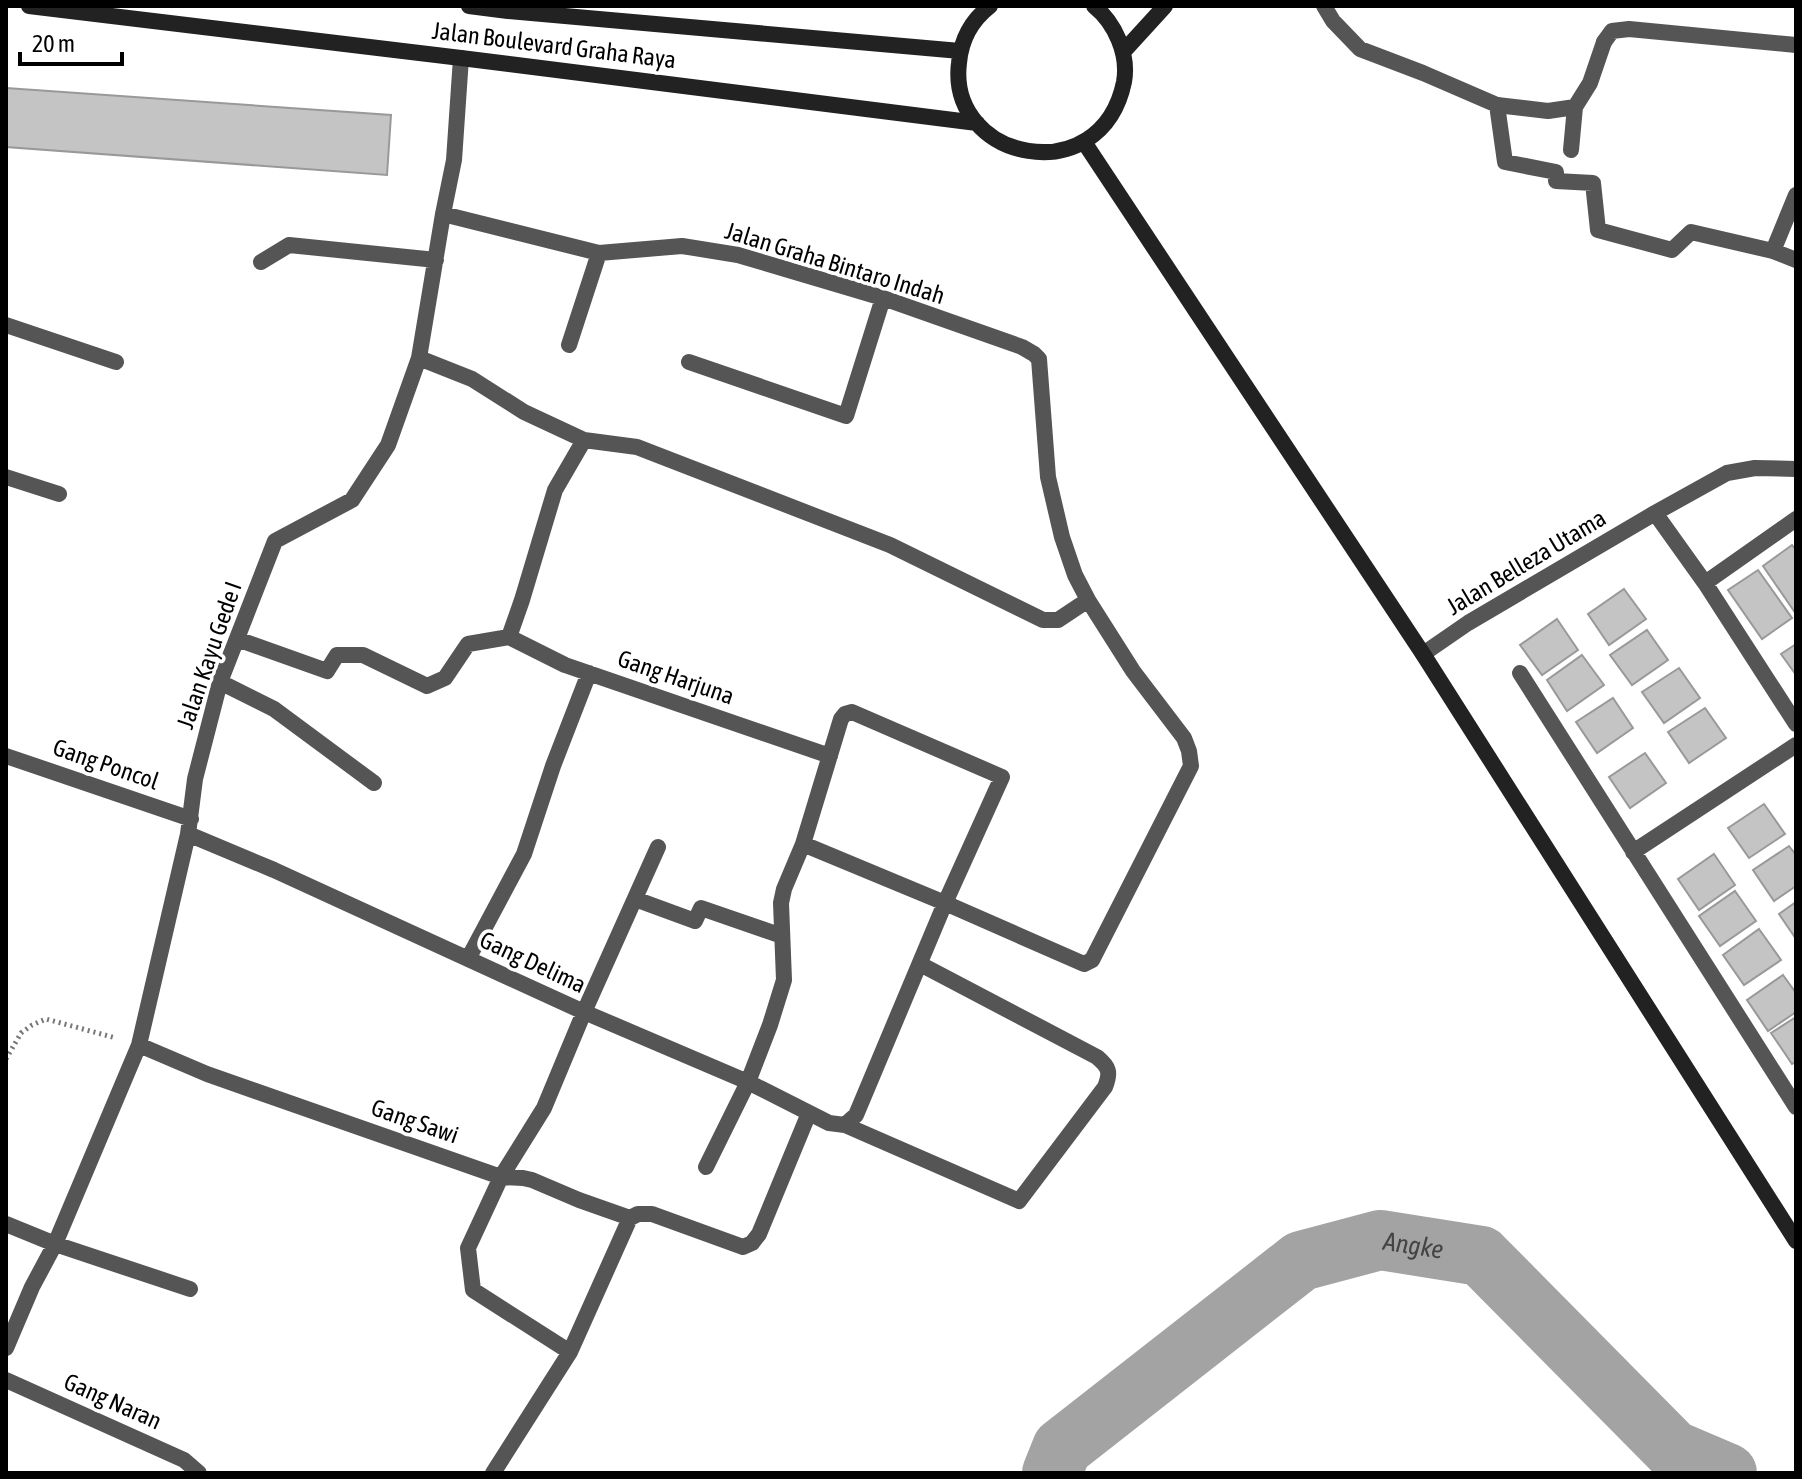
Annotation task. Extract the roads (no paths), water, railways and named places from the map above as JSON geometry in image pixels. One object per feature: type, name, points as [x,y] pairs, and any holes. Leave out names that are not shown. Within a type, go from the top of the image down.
[{"type":"main road","name":"Jalan Boulevard Graha Raya","points":[[29,6],[977,123]]},
{"type":"main road","name":"Jalan Boulevard Graha Raya","points":[[469,6],[960,51]]},
{"type":"main road","points":[[984,8],[968,31],[960,51],[960,90],[977,123],[995,139],[1016,149],[1039,153],[1062,151],[1084,142],[1104,125],[1118,103],[1125,78],[1123,52],[1109,22],[1094,6]]},
{"type":"main road","points":[[1123,52],[1165,6]]},
{"type":"main road","points":[[1084,142],[1423,654],[1796,1241]]},
{"type":"street","points":[[1324,6],[1333,21],[1360,49],[1497,105],[1548,111],[1575,107]]},
{"type":"street","points":[[1571,150],[1575,107],[1590,83],[1604,42],[1612,31],[1629,29],[1796,45]]},
{"type":"street","name":"Jalan Kayu Gede I","points":[[6,1348],[32,1287],[55,1244],[139,1045],[189,826],[195,779],[220,682],[275,541],[352,500],[388,445],[419,358],[454,160],[461,58]]},
{"type":"street","points":[[1497,105],[1505,162],[1556,172],[1556,181],[1593,183],[1598,230],[1672,250],[1691,232],[1773,251],[1796,260]]},
{"type":"street","points":[[1773,251],[1796,195]]},
{"type":"street","name":"Jalan Graha Bintaro Indah","points":[[443,214],[599,253],[682,246],[738,255],[883,298],[1034,354],[1039,359],[1048,477],[1062,537],[1075,575],[1088,600]]},
{"type":"street","points":[[261,262],[289,245],[436,260]]},
{"type":"street","points":[[569,345],[599,253]]},
{"type":"street","points":[[689,362],[846,416],[883,298]]},
{"type":"street","points":[[6,325],[116,362]]},
{"type":"street","points":[[419,358],[472,379],[524,412],[584,440],[637,447],[890,545],[1043,620],[1058,620],[1088,600],[1133,671],[1184,738],[1189,751],[1191,766],[1092,960],[1084,964],[803,844]]},
{"type":"street","points":[[237,639],[327,671],[337,655],[363,655],[427,686],[445,678],[468,644],[509,637],[555,490],[584,440]]},
{"type":"street","name":"Jalan Belleza Utama","points":[[1423,654],[1468,623],[1727,473],[1755,468],[1796,469]]},
{"type":"street","points":[[6,477],[59,494]]},
{"type":"street","points":[[1655,513],[1705,583],[1796,724]]},
{"type":"street","points":[[1705,583],[1796,519]]},
{"type":"street","name":"Gang Harjuna","points":[[509,637],[565,665],[830,756]]},
{"type":"street","points":[[468,959],[524,854],[553,766],[589,673]]},
{"type":"street","points":[[1520,673],[1796,1107]]},
{"type":"street","points":[[220,682],[274,709],[374,783]]},
{"type":"street","points":[[706,1167],[748,1082],[770,1025],[784,980],[781,903],[784,889],[803,844],[841,719],[852,712],[1002,777],[850,1120]]},
{"type":"street","points":[[1633,852],[1796,745]]},
{"type":"street","name":"Gang Poncol","points":[[8,762],[189,826]]},
{"type":"street","name":"Gang Delima","points":[[189,826],[288,876],[584,1012],[748,1082],[829,1123],[850,1120],[1019,1201],[1105,1087],[1109,1076],[1107,1065],[920,964]]},
{"type":"street","points":[[570,1352],[473,1290],[468,1248],[501,1177],[544,1108],[658,847]]},
{"type":"street","points":[[635,899],[695,921],[701,908],[782,936]]},
{"type":"street","name":"Gang Sawi","points":[[139,1045],[207,1074],[501,1177],[532,1180],[630,1218],[638,1214],[652,1214],[743,1247],[752,1243],[759,1234],[809,1113]]},
{"type":"street","points":[[493,1473],[570,1352],[630,1218]]},
{"type":"street","points":[[6,1224],[55,1244],[190,1289]]},
{"type":"street","name":"Gang Naran","points":[[6,1380],[184,1460],[198,1472]]},
{"type":"waterway","name":"Angke","points":[[1052,1473],[1062,1448],[1301,1261],[1380,1240],[1481,1256],[1673,1450],[1727,1473]]}]
